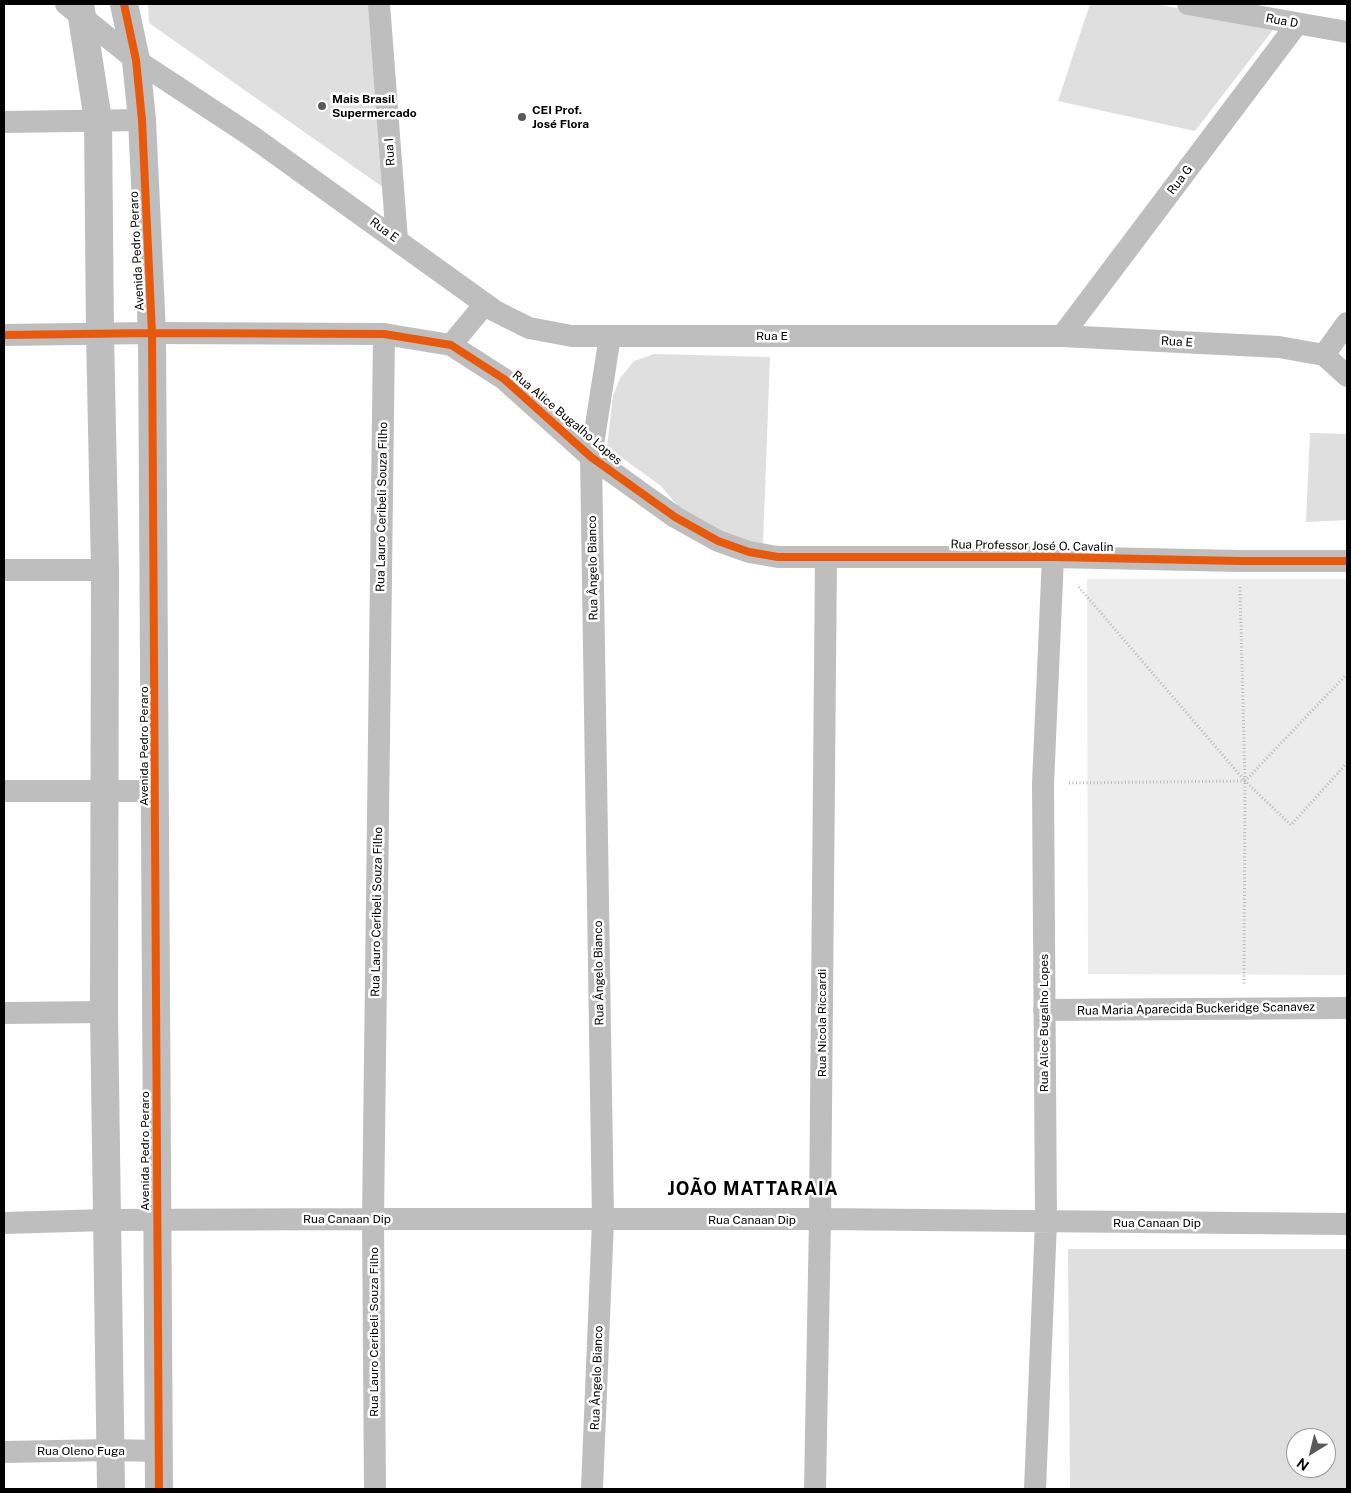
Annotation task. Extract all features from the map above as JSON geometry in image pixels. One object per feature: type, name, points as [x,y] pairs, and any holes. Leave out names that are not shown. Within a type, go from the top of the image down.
[{"type":"street","name":"Avenida Pedro Peraro","points":[[124,4],[136,60],[142,120],[152,333],[159,1489]]},
{"type":"street","name":"Rua I","points":[[379,4],[397,240]]},
{"type":"street","name":"Rua D","points":[[1188,4],[1347,32]]},
{"type":"street","name":"Rua E","points":[[76,8],[136,60],[250,134],[495,311],[529,328],[572,336],[1062,336],[1279,347],[1324,355]]},
{"type":"street","points":[[76,8],[98,120],[105,570],[104,1012],[111,1489]]},
{"type":"street","name":"Rua G","points":[[1062,336],[1297,24]]},
{"type":"street","points":[[4,122],[142,120]]},
{"type":"street","points":[[451,345],[485,304]]},
{"type":"street","points":[[1347,323],[1324,355],[1347,376]]},
{"type":"street","name":"Rua Alice Bugalho Lopes","points":[[4,335],[152,333],[384,334],[451,345],[504,380],[592,457],[675,517],[718,541]]},
{"type":"street","name":"Rua Lauro Ceribeli Souza Filho","points":[[375,1489],[373,1219],[384,334]]},
{"type":"street","name":"Rua Ângelo Bianco","points":[[592,1489],[603,1220],[592,457],[610,336]]},
{"type":"street","name":"Rua Professor José O. Cavalin","points":[[718,541],[749,552],[778,557],[1054,557],[1239,562],[1347,561]]},
{"type":"street","name":"Rua Nicola Riccardi","points":[[815,1489],[820,1219],[826,557]]},
{"type":"street","name":"Rua Alice Bugalho Lopes","points":[[1036,1489],[1046,1222],[1043,784],[1054,557]]},
{"type":"street","points":[[4,570],[105,570]]},
{"type":"street","points":[[4,792],[155,791]]},
{"type":"street","name":"Rua Maria Aparecida Buckeridge Scanavez","points":[[1044,1010],[1347,1008]]},
{"type":"street","points":[[4,1013],[104,1012]]},
{"type":"street","name":"Rua Canaan Dip","points":[[4,1223],[106,1220],[820,1219],[1347,1224]]},
{"type":"street","name":"Rua Oleno Fuga","points":[[4,1452],[110,1450],[158,1452]]},
{"type":"path","points":[[1054,557],[1245,781],[1291,825],[1347,763]]},
{"type":"path","points":[[1239,562],[1245,781],[1244,1008]]},
{"type":"path","points":[[1043,784],[1245,781],[1347,674]]},
{"type":"shaded area","points":[[1087,579],[1347,579],[1347,975],[1088,974]]},
{"type":"building","name":"Mais Brasil Supermercado","points":[[148,4],[370,4],[384,188],[149,23]]},
{"type":"building","points":[[1090,4],[1155,4],[1276,26],[1195,131],[1058,101]]},
{"type":"building","points":[[654,354],[770,357],[763,544],[726,537],[682,511],[661,486],[607,447],[613,396],[620,378],[634,361]]},
{"type":"building","points":[[1310,433],[1347,434],[1347,520],[1306,522]]},
{"type":"building","points":[[1068,1249],[1347,1249],[1347,1489],[1070,1489]]},
{"type":"cycle path","points":[[124,4],[136,60],[142,120],[152,333],[159,1489]]},
{"type":"cycle path","points":[[4,335],[152,333],[384,334],[451,345],[504,379],[591,457],[675,517],[718,541],[749,552],[778,557],[1053,557],[1347,561]]},
{"type":"place","name":"Mais Brasil Supermercado","points":[[322,106]]},
{"type":"place","name":"CEI Prof. José Flora","points":[[522,117]]},
{"type":"district","name":"JOÃO MATTARAIA","points":[[753,1189]]}]
